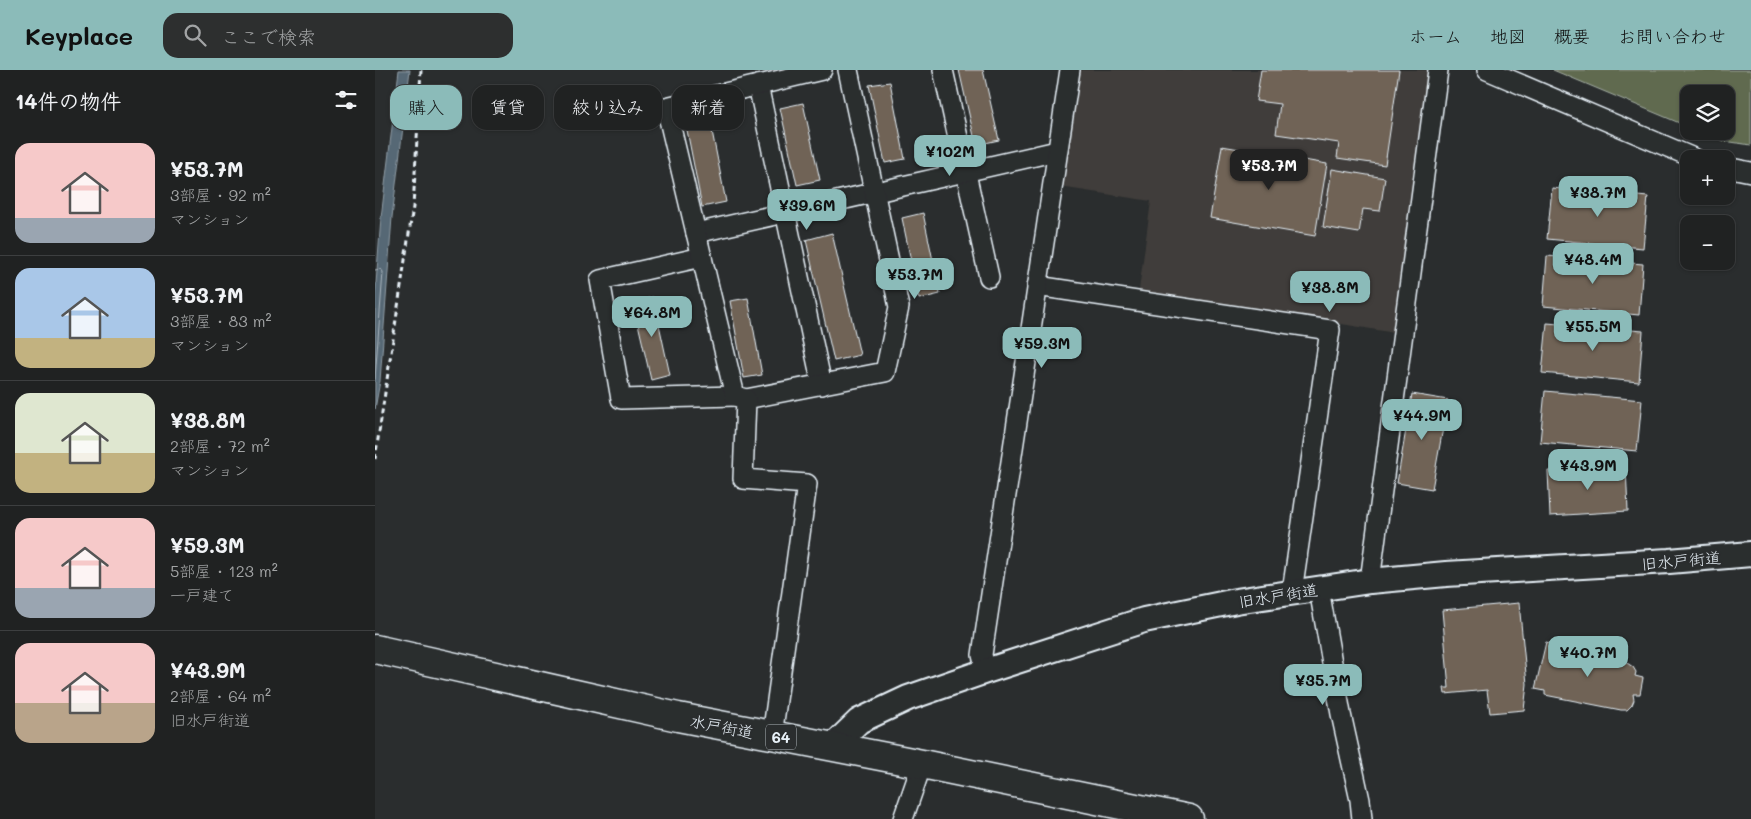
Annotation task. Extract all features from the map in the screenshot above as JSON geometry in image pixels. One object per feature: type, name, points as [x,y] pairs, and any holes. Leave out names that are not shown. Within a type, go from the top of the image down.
[{"type":"main road","name":"水戸街道","points":[[375,649],[677,717],[833,746],[1189,819]]},
{"type":"street","points":[[772,736],[807,484],[743,479],[740,398],[702,257],[667,107],[823,70]]},
{"type":"street","points":[[702,257],[600,280],[621,400],[740,398],[822,385],[885,372],[899,307],[848,70]]},
{"type":"street","points":[[943,70],[989,277]]},
{"type":"street","points":[[986,671],[982,655],[1069,70]]},
{"type":"street","points":[[1370,581],[1438,70]]},
{"type":"street","points":[[1487,70],[1680,152]]},
{"type":"street","points":[[758,85],[822,385]]},
{"type":"street","points":[[696,233],[1057,151]]},
{"type":"street","points":[[1735,169],[1751,172]]},
{"type":"street","points":[[1037,286],[1330,330],[1292,592]]},
{"type":"street","name":"旧水戸街道","points":[[833,746],[859,721],[908,698],[1143,620],[1236,601],[1370,581],[1446,574],[1669,561],[1751,554]]},
{"type":"street","points":[[1319,589],[1341,714],[1361,800],[1362,819]]},
{"type":"street","points":[[903,819],[922,764]]},
{"type":"path","points":[[375,459],[413,207],[421,70]]},
{"type":"shaded area","points":[[1079,70],[1429,70],[1395,333],[1139,290],[1151,201],[1060,187]]},
{"type":"green space","points":[[1553,70],[1751,70],[1751,145],[1722,140],[1735,140],[1735,85],[1680,85],[1680,123]]},
{"type":"water","points":[[399,70],[410,70],[408,85],[397,85]]},
{"type":"water","points":[[392,130],[403,130],[392,217],[380,381],[375,409],[375,297],[381,218]]},
{"type":"building","points":[[959,70],[983,70],[999,140],[976,145]]},
{"type":"building","points":[[1261,70],[1399,70],[1385,165],[1337,158],[1339,143],[1276,134],[1280,104],[1256,101]]},
{"type":"building","points":[[890,82],[905,159],[885,163],[869,85]]},
{"type":"building","points":[[803,103],[820,180],[797,185],[780,108]]},
{"type":"building","points":[[687,130],[712,130],[726,202],[702,207]]},
{"type":"building","points":[[1222,146],[1327,164],[1315,236],[1210,218]]},
{"type":"building","points":[[1332,169],[1385,178],[1380,211],[1363,209],[1359,233],[1323,227]]},
{"type":"building","points":[[1552,188],[1648,197],[1643,248],[1547,239]]},
{"type":"building","points":[[923,213],[940,294],[919,299],[902,218]]},
{"type":"building","points":[[832,233],[860,355],[834,361],[806,240]]},
{"type":"building","points":[[1547,256],[1643,264],[1639,315],[1543,306]]},
{"type":"building","points":[[653,297],[670,375],[651,380],[633,302]]},
{"type":"building","points":[[748,298],[762,375],[744,378],[730,301]]},
{"type":"building","points":[[1547,323],[1643,331],[1639,382],[1542,373]]},
{"type":"building","points":[[1545,391],[1642,400],[1637,451],[1540,442]]},
{"type":"building","points":[[1412,394],[1448,400],[1432,489],[1397,483]]},
{"type":"building","points":[[1626,467],[1628,511],[1550,516],[1548,471]]},
{"type":"building","points":[[1519,603],[1527,684],[1524,710],[1490,713],[1487,690],[1445,694],[1444,688],[1449,688],[1442,610]]},
{"type":"building","points":[[1546,642],[1571,648],[1571,655],[1603,662],[1605,656],[1608,653],[1614,652],[1615,649],[1622,655],[1621,659],[1633,667],[1636,672],[1635,676],[1643,678],[1640,694],[1633,694],[1634,700],[1627,710],[1545,695],[1545,691],[1535,689]]}]
